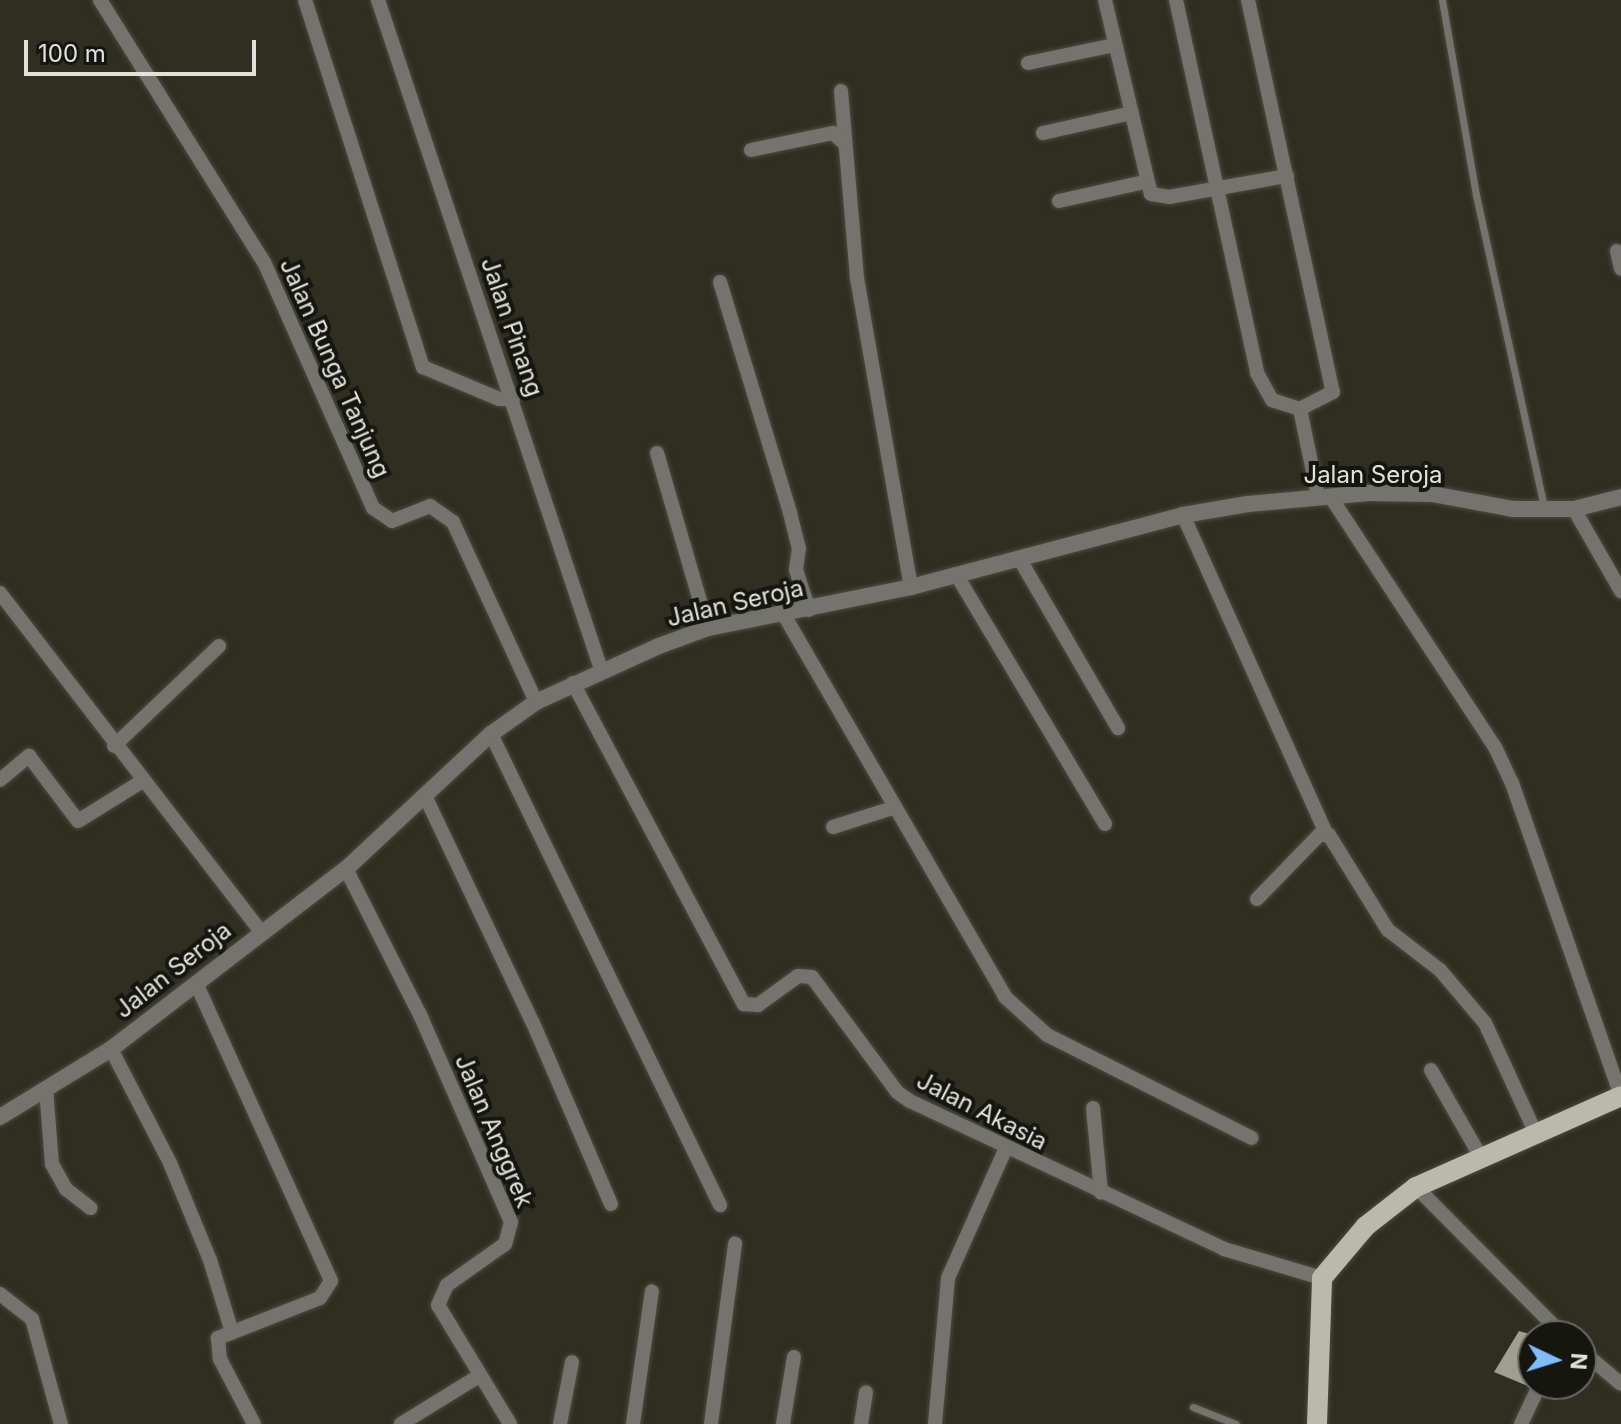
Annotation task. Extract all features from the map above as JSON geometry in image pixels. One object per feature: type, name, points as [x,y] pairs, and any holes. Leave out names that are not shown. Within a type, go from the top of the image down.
[{"type":"main road","points":[[1317,1424],[1322,1278],[1366,1226],[1416,1187],[1537,1136],[1621,1096]]},
{"type":"street","name":"Jalan Bunga Tanjung","points":[[100,0],[264,262],[373,508],[392,521],[430,506],[453,522],[536,702]]},
{"type":"street","points":[[305,0],[423,367],[499,399],[513,399]]},
{"type":"street","name":"Jalan Pinang","points":[[378,0],[601,669]]},
{"type":"street","points":[[1105,0],[1145,182],[1151,194],[1163,197],[1216,190],[1287,176]]},
{"type":"street","points":[[1176,0],[1262,389],[1272,400],[1300,409],[1333,392],[1248,0]]},
{"type":"street","points":[[1028,63],[1115,45]]},
{"type":"street","points":[[841,91],[857,278],[911,587]]},
{"type":"street","points":[[1043,133],[1132,113]]},
{"type":"street","points":[[751,150],[833,133],[843,142]]},
{"type":"street","points":[[1059,201],[1145,182]]},
{"type":"street","points":[[1617,251],[1621,269]]},
{"type":"street","points":[[720,282],[790,513],[799,548],[796,570],[809,610]]},
{"type":"street","points":[[1300,409],[1324,496],[1495,747],[1512,783],[1621,1096]]},
{"type":"street","points":[[657,453],[708,628]]},
{"type":"street","name":"Jalan Seroja","points":[[0,1117],[111,1049],[346,869],[426,798],[491,734],[536,702],[601,669],[708,628],[911,587],[1183,515],[1324,496],[1432,494],[1545,509],[1574,509],[1621,497]]},
{"type":"street","points":[[1574,509],[1621,591]]},
{"type":"street","points":[[1183,515],[1326,833],[1388,930],[1440,970],[1485,1023],[1537,1136]]},
{"type":"street","points":[[1019,558],[1118,728]]},
{"type":"street","points":[[956,574],[1105,824]]},
{"type":"street","points":[[0,593],[141,782],[261,932]]},
{"type":"street","points":[[784,615],[1005,997],[1023,1017],[1047,1035],[1252,1138]]},
{"type":"street","points":[[114,746],[219,646]]},
{"type":"street","name":"Jalan Akasia","points":[[573,683],[744,1004],[758,1005],[798,976],[812,977],[897,1092],[1005,1150],[1224,1249],[1322,1278]]},
{"type":"street","points":[[491,734],[720,1205]]},
{"type":"street","points":[[0,780],[29,756],[78,821],[141,782]]},
{"type":"street","points":[[426,798],[514,980],[611,1204]]},
{"type":"street","points":[[833,827],[893,808]]},
{"type":"street","points":[[1257,899],[1326,833]]},
{"type":"street","name":"Jalan Anggrek","points":[[346,869],[421,1017],[511,1222],[505,1244],[439,1293],[444,1320],[510,1424]]},
{"type":"street","points":[[196,983],[331,1281],[320,1298],[231,1329],[217,1346],[254,1424]]},
{"type":"street","points":[[111,1049],[188,1205],[231,1329]]},
{"type":"street","points":[[1431,1070],[1482,1159]]},
{"type":"street","points":[[46,1088],[52,1164],[66,1189],[90,1208]]},
{"type":"street","points":[[1093,1108],[1101,1193]]},
{"type":"street","points":[[935,1424],[948,1278],[1005,1150]]},
{"type":"street","points":[[1416,1187],[1548,1320]]},
{"type":"street","points":[[711,1424],[735,1244]]},
{"type":"street","points":[[633,1424],[652,1291]]},
{"type":"street","points":[[0,1294],[32,1319],[61,1424]]},
{"type":"street","points":[[783,1424],[794,1357]]},
{"type":"street","points":[[560,1424],[572,1362]]},
{"type":"street","points":[[1597,1364],[1621,1384]]},
{"type":"street","points":[[401,1424],[479,1376]]},
{"type":"street","points":[[861,1424],[866,1392]]},
{"type":"street","points":[[1521,1424],[1532,1400]]},
{"type":"lane","points":[[1442,0],[1476,195],[1545,509]]},
{"type":"lane","points":[[1193,1407],[1236,1424]]},
{"type":"building","points":[[1517,1334],[1517,1381],[1494,1372]]}]
